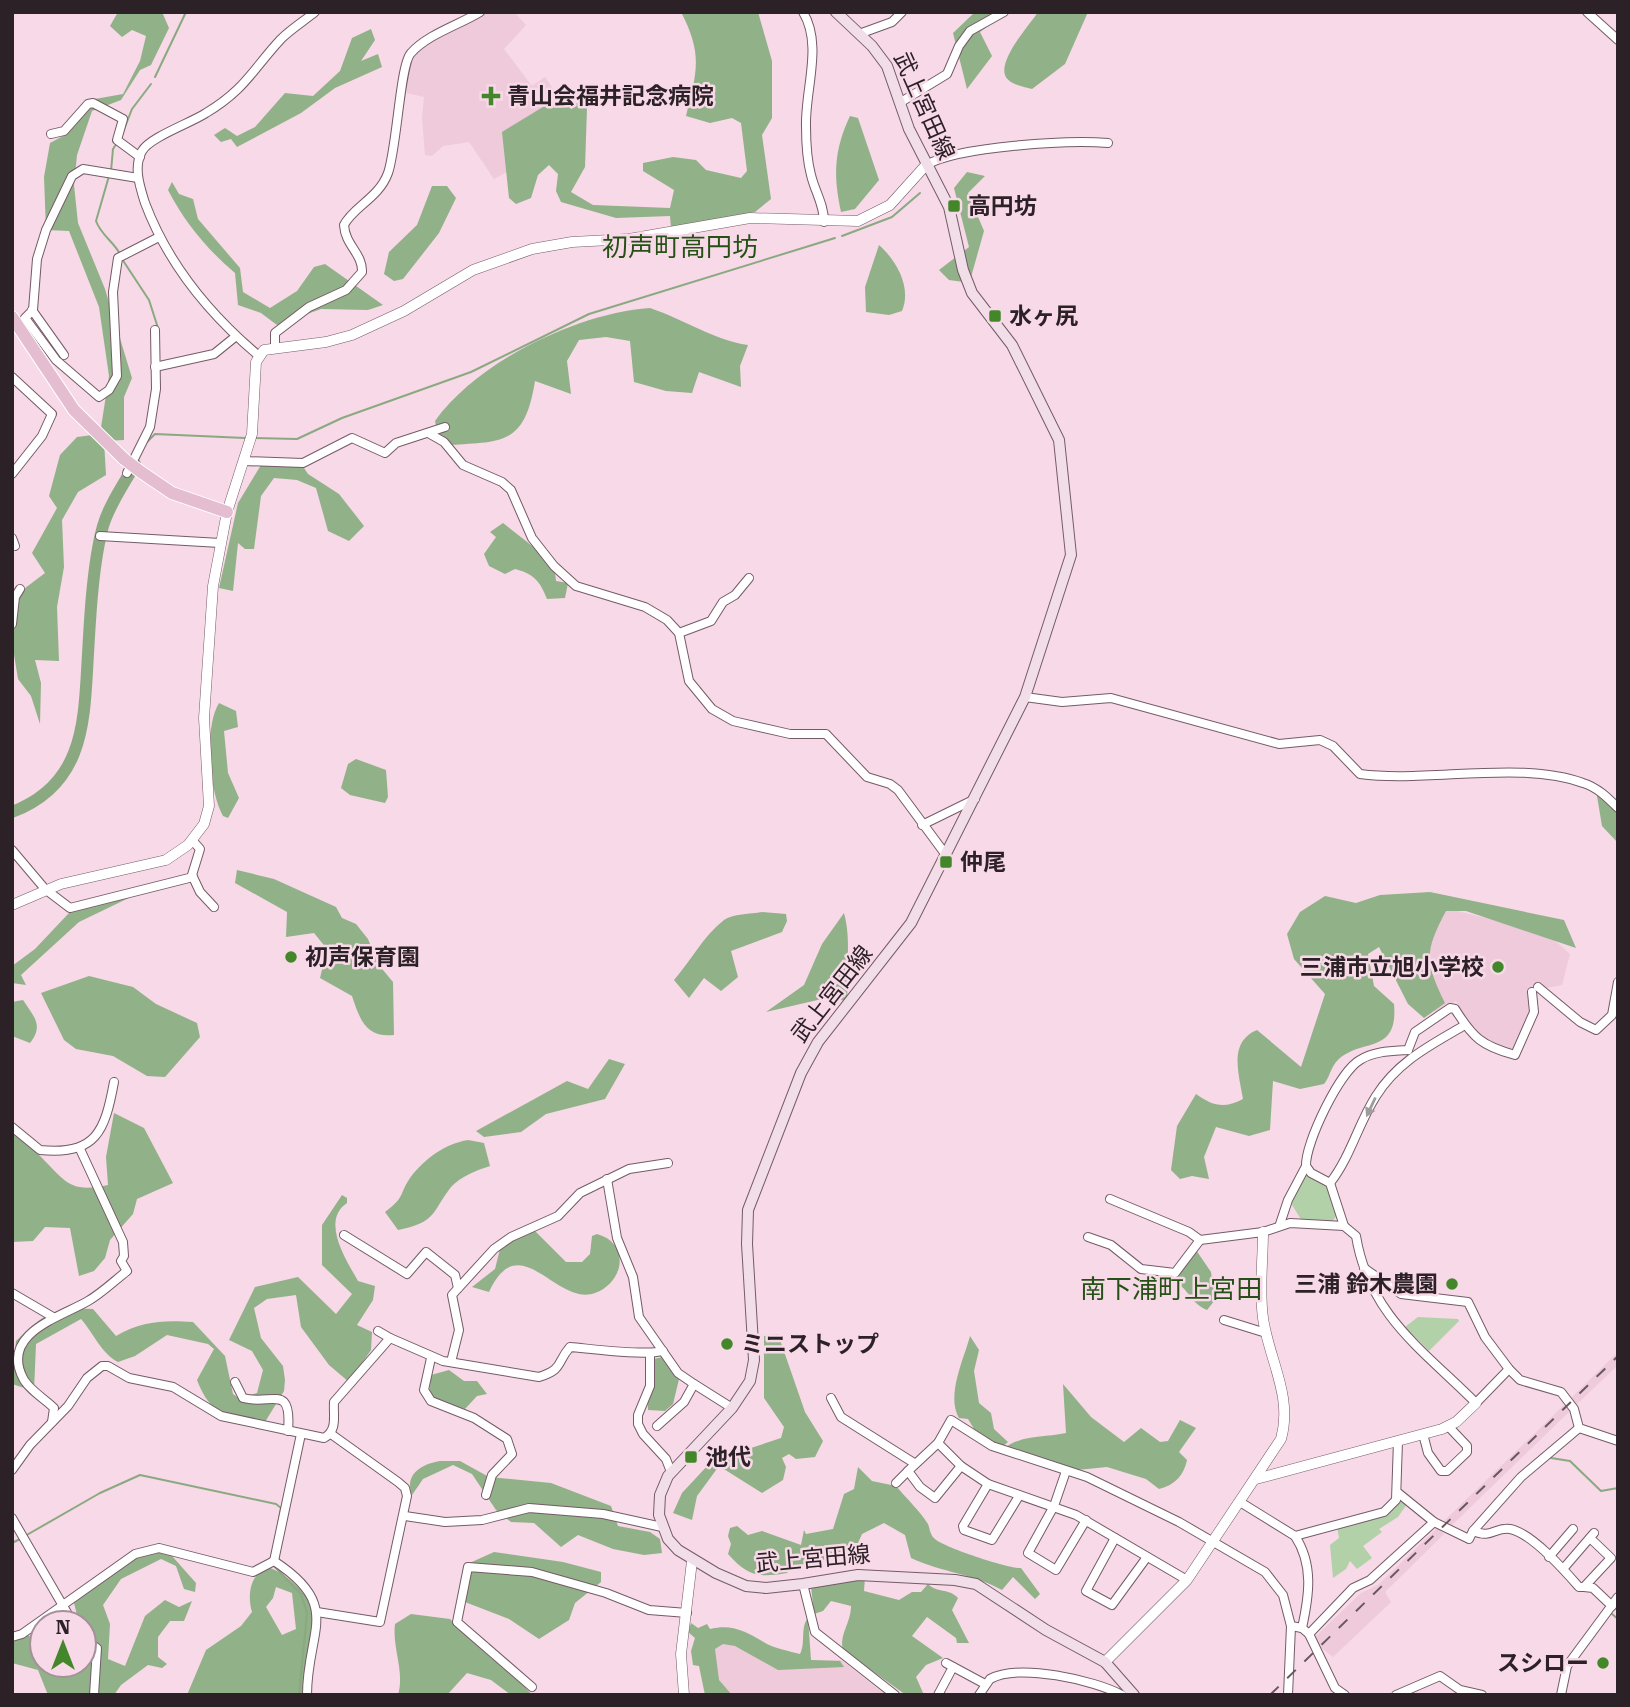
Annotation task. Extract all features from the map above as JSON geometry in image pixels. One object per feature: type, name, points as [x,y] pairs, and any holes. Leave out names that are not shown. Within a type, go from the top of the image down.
[{"type":"main road","name":"武上宮田線","points":[[836,12],[887,66],[926,165],[952,214],[963,270],[972,293],[1012,345],[1059,440],[1071,555],[1025,697],[975,799],[901,939],[813,1049],[755,1186],[748,1210],[747,1234],[753,1367],[747,1387],[732,1408],[671,1472],[659,1501],[662,1527],[672,1545],[692,1561],[746,1586],[766,1588],[858,1574],[884,1574],[976,1584],[1046,1630],[1105,1662],[1134,1695]]},
{"type":"main road","points":[[12,317],[37,349],[74,410],[124,458],[172,493],[227,512]]},
{"type":"street","points":[[259,355],[235,337],[180,272],[159,237],[138,178],[140,157],[149,144],[207,113],[238,91],[282,37],[315,12]]},
{"type":"street","points":[[275,347],[275,333],[309,307],[342,292],[362,272],[361,260],[349,245],[345,225],[373,197],[388,172],[402,105],[404,67],[410,54],[480,12]]},
{"type":"street","points":[[803,12],[809,22],[813,45],[806,125],[809,165],[824,207],[824,222]]},
{"type":"street","points":[[859,34],[892,22],[902,12]]},
{"type":"street","points":[[901,102],[947,74],[959,46],[970,31],[1004,12]]},
{"type":"street","points":[[1587,12],[1618,40]]},
{"type":"street","points":[[51,134],[64,131],[88,104],[93,103],[122,119],[118,140],[140,157]]},
{"type":"street","points":[[259,355],[275,347],[326,342],[352,335],[391,318],[473,270],[533,249],[572,242],[629,240],[750,218],[846,223],[876,214],[897,199],[926,165],[948,154],[1108,143]]},
{"type":"street","points":[[64,355],[33,310],[37,259],[66,185],[72,176],[83,169],[138,178]]},
{"type":"street","points":[[33,310],[25,318],[29,327],[63,368],[99,397],[109,390],[117,376],[113,292],[121,256],[159,237]]},
{"type":"street","points":[[127,473],[150,428],[158,367],[155,330]]},
{"type":"street","points":[[158,367],[214,354],[235,337]]},
{"type":"street","points":[[12,905],[45,889],[166,860],[192,841],[204,824],[209,806],[204,736],[210,607],[219,543],[251,438],[259,355]]},
{"type":"street","points":[[12,377],[52,414],[42,436],[12,474]]},
{"type":"street","points":[[244,461],[303,463],[352,438],[385,453],[396,443],[445,428]]},
{"type":"street","points":[[430,434],[444,442],[463,465],[502,482],[511,490],[533,538],[554,566],[576,586],[645,607],[667,620],[679,633],[689,681],[697,695],[712,709],[733,721],[790,734],[808,736],[826,733],[867,777],[890,784],[898,790],[946,855]]},
{"type":"street","points":[[102,537],[219,543]]},
{"type":"street","points":[[679,633],[711,621],[723,602],[735,596],[749,578]]},
{"type":"street","points":[[12,624],[15,597],[20,589]]},
{"type":"street","points":[[1025,697],[1062,702],[1111,698],[1253,734],[1279,744],[1320,740],[1333,746],[1360,774],[1528,774],[1577,781],[1608,797],[1618,808]]},
{"type":"street","points":[[922,825],[975,799]]},
{"type":"street","points":[[192,841],[200,849],[193,877],[200,892],[215,907]]},
{"type":"street","points":[[12,850],[45,889],[70,908],[193,877]]},
{"type":"street","points":[[1411,1052],[1415,1032],[1450,1008],[1455,1009],[1465,1025],[1483,1044],[1515,1055],[1534,1012],[1535,989],[1580,1022],[1596,1030],[1606,1024],[1612,1015],[1618,982]]},
{"type":"street","points":[[1330,1183],[1351,1151],[1377,1094],[1411,1052],[1465,1025]]},
{"type":"street","points":[[1280,1224],[1288,1200],[1306,1166],[1311,1143],[1346,1071],[1362,1058],[1380,1052],[1411,1052]]},
{"type":"street","points":[[12,1127],[40,1150],[80,1149],[101,1133],[114,1082]]},
{"type":"street","points":[[52,1424],[54,1408],[23,1378],[19,1355],[27,1336],[53,1317],[91,1299],[127,1271],[121,1261],[124,1256],[122,1242],[80,1149]]},
{"type":"street","points":[[451,1362],[458,1337],[452,1302],[458,1288],[494,1249],[511,1237],[558,1216],[580,1193],[607,1179],[640,1166],[668,1163]]},
{"type":"street","points":[[1306,1166],[1311,1173],[1330,1183],[1344,1226],[1356,1236],[1362,1267],[1383,1310],[1476,1403]]},
{"type":"street","points":[[607,1179],[617,1238],[633,1277],[639,1317],[678,1373],[732,1408]]},
{"type":"street","points":[[1110,1199],[1189,1232],[1200,1240],[1263,1232],[1280,1224],[1344,1226]]},
{"type":"street","points":[[1105,1662],[1187,1580],[1278,1446],[1285,1416],[1283,1396],[1262,1312],[1263,1232]]},
{"type":"street","points":[[345,1235],[407,1274],[426,1252],[455,1275],[458,1288]]},
{"type":"street","points":[[1088,1237],[1111,1245],[1150,1272],[1175,1273],[1200,1240]]},
{"type":"street","points":[[1362,1267],[1401,1294],[1468,1302],[1485,1337],[1509,1370],[1520,1380],[1561,1392],[1574,1409],[1579,1428]]},
{"type":"street","points":[[12,1293],[53,1317]]},
{"type":"street","points":[[1224,1320],[1266,1333]]},
{"type":"street","points":[[377,1331],[408,1344],[431,1358],[539,1377],[554,1373],[570,1348],[631,1350],[650,1355],[663,1351]]},
{"type":"street","points":[[331,1434],[334,1402],[390,1338]]},
{"type":"street","points":[[650,1355],[650,1385],[638,1415],[638,1424],[643,1434],[666,1459],[671,1472]]},
{"type":"street","points":[[431,1358],[424,1390],[431,1401],[474,1418],[507,1439],[512,1454],[492,1475],[486,1495]]},
{"type":"street","points":[[12,1470],[30,1445],[52,1424],[86,1378],[102,1366],[108,1366],[129,1378],[173,1387],[221,1416],[324,1438],[331,1434]]},
{"type":"street","points":[[1256,1479],[1448,1426],[1509,1370]]},
{"type":"street","points":[[235,1382],[243,1398],[274,1396],[286,1404],[290,1411],[288,1431]]},
{"type":"street","points":[[657,1426],[684,1402],[694,1384]]},
{"type":"street","points":[[831,1398],[841,1417],[914,1463]]},
{"type":"street","points":[[896,1483],[938,1443],[951,1420],[955,1420],[985,1443],[1087,1477],[1213,1541],[1265,1572],[1283,1595],[1291,1626],[1288,1695]]},
{"type":"street","points":[[1423,1434],[1428,1453],[1441,1471],[1447,1471],[1467,1452],[1467,1446],[1448,1426]]},
{"type":"street","points":[[1579,1428],[1618,1441]]},
{"type":"street","points":[[1397,1492],[1434,1522],[1469,1539],[1521,1477],[1579,1428]]},
{"type":"street","points":[[272,1563],[301,1434]]},
{"type":"street","points":[[317,1612],[380,1622],[405,1516],[405,1489],[331,1434]]},
{"type":"street","points":[[1295,1536],[1384,1511],[1396,1500],[1398,1441]]},
{"type":"street","points":[[938,1443],[961,1466],[988,1484],[1054,1506],[1086,1520],[1187,1580]]},
{"type":"street","points":[[908,1471],[920,1487],[935,1498],[961,1466]]},
{"type":"street","points":[[1066,1471],[1054,1506],[1028,1553],[1054,1569],[1086,1520]]},
{"type":"street","points":[[988,1484],[963,1526],[964,1530],[992,1540],[1019,1496]]},
{"type":"street","points":[[1240,1502],[1295,1536],[1302,1547],[1307,1566],[1309,1594],[1306,1631],[1335,1688],[1345,1695]]},
{"type":"street","points":[[405,1516],[445,1522],[470,1520],[528,1508],[603,1514],[662,1527]]},
{"type":"street","points":[[12,1518],[63,1609]]},
{"type":"street","points":[[1306,1631],[1353,1588],[1370,1580],[1434,1522]]},
{"type":"street","points":[[1549,1557],[1573,1529]]},
{"type":"street","points":[[1473,1531],[1491,1536],[1501,1530],[1515,1531],[1563,1569],[1579,1587],[1593,1588],[1612,1606]]},
{"type":"street","points":[[1563,1569],[1592,1536],[1611,1558],[1584,1587]]},
{"type":"street","points":[[1115,1538],[1086,1591],[1114,1604],[1147,1557]]},
{"type":"street","points":[[12,1637],[22,1634],[135,1554],[147,1549],[159,1548],[253,1572],[272,1563]]},
{"type":"street","points":[[684,1695],[681,1654],[692,1561]]},
{"type":"street","points":[[272,1563],[301,1579],[317,1612],[307,1695]]},
{"type":"street","points":[[532,1687],[457,1622],[468,1567],[533,1572],[606,1593],[649,1610],[687,1613]]},
{"type":"street","points":[[803,1584],[815,1632],[895,1695]]},
{"type":"street","points":[[1561,1695],[1567,1666],[1618,1597]]},
{"type":"street","points":[[1291,1626],[1306,1631]]},
{"type":"street","points":[[938,1690],[950,1665],[985,1684]]},
{"type":"street","points":[[979,1695],[985,1684],[1001,1675],[1056,1676],[1102,1685],[1122,1695]]},
{"type":"street","points":[[1396,1695],[1440,1676],[1460,1690],[1482,1695]]},
{"type":"street","points":[[1328,1695],[1335,1688]]},
{"type":"shaded area","name":"青山会福井記念病院","points":[[488,12],[514,12],[526,25],[504,49],[532,86],[545,77],[561,100],[515,168],[494,179],[469,142],[443,146],[432,156],[425,155],[422,118],[424,97],[407,93],[407,68],[412,54],[423,45]]},
{"type":"shaded area","name":"三浦市立旭小学校","points":[[1437,906],[1546,933],[1570,954],[1562,985],[1547,988],[1539,984],[1535,990],[1531,1011],[1516,1047],[1510,1049],[1485,1042],[1474,1032],[1456,1001],[1435,1012],[1430,1007],[1430,934]]},
{"type":"shaded area","points":[[1618,1352],[1618,1365],[1576,1405],[1570,1399]]},
{"type":"shaded area","points":[[1564,1405],[1570,1411],[1452,1525],[1444,1521]]},
{"type":"shaded area","points":[[1437,1528],[1444,1534],[1385,1592],[1391,1602],[1333,1657],[1312,1640],[1361,1593],[1378,1585]]},
{"type":"shaded area","points":[[732,1641],[760,1660],[841,1660],[886,1695],[717,1695],[710,1647]]},
{"type":"green space","points":[[118,12],[162,12],[169,28],[151,65],[140,70],[121,100],[92,111],[77,155],[74,185],[78,223],[105,289],[132,378],[124,397],[124,440],[104,441],[106,475],[78,492],[62,520],[64,567],[57,607],[59,661],[35,660],[41,683],[40,724],[31,696],[18,679],[12,642],[12,598],[45,573],[32,553],[57,508],[49,496],[60,455],[77,437],[100,434],[109,376],[99,307],[69,231],[46,230],[44,177],[50,143],[65,135],[95,99],[123,94],[140,61],[146,36],[132,30],[122,37],[110,26]]},
{"type":"green space","points":[[681,12],[758,12],[772,61],[772,118],[762,135],[771,199],[755,212],[671,228],[670,216],[616,218],[561,202],[556,191],[558,174],[549,165],[538,175],[531,198],[516,204],[509,198],[502,132],[561,96],[587,108],[585,167],[571,192],[593,205],[670,208],[674,190],[643,171],[643,163],[673,157],[696,160],[706,170],[741,178],[747,171],[741,123],[732,118],[710,123],[686,116],[696,63],[693,40]]},
{"type":"green space","points":[[975,12],[1007,12],[980,32],[992,56],[967,89],[953,33]]},
{"type":"green space","points":[[1038,12],[1088,12],[1065,64],[1032,89],[1011,82],[1005,76],[1005,67],[1013,47]]},
{"type":"green space","points":[[371,29],[375,40],[361,61],[378,54],[382,67],[335,88],[301,113],[237,147],[231,139],[221,142],[214,135],[225,128],[237,136],[255,127],[285,93],[313,96],[340,71],[352,38]]},
{"type":"green space","points":[[850,116],[858,118],[879,180],[855,209],[841,212],[836,163]]},
{"type":"green space","points":[[967,172],[985,176],[968,193],[984,231],[971,277],[964,282],[949,280],[939,270],[969,247],[954,188]]},
{"type":"green space","points":[[172,182],[179,194],[193,199],[198,219],[240,268],[243,292],[270,308],[297,291],[314,267],[325,264],[383,305],[368,310],[321,309],[277,325],[261,313],[238,305],[235,273],[206,245],[182,214],[168,190]]},
{"type":"green space","points":[[432,186],[447,186],[456,198],[439,233],[403,279],[394,281],[384,274],[389,252],[417,225]]},
{"type":"green space","points":[[879,245],[891,258],[904,284],[905,302],[902,311],[889,315],[866,312],[865,287]]},
{"type":"green space","points":[[650,308],[723,339],[748,345],[740,366],[741,387],[699,372],[692,393],[666,391],[634,382],[630,341],[606,337],[579,340],[567,361],[571,394],[535,381],[525,417],[509,436],[484,443],[449,445],[438,435],[435,421],[454,399],[503,360],[562,330],[592,319]]},
{"type":"green space","points":[[290,464],[304,468],[308,474],[339,494],[364,526],[349,541],[328,531],[316,488],[297,480],[274,478],[261,496],[254,549],[245,549],[238,543],[233,591],[219,588],[238,503],[261,465]]},
{"type":"green space","points":[[503,523],[554,563],[556,581],[568,583],[565,598],[547,599],[539,583],[527,573],[515,569],[505,574],[489,566],[484,554],[496,537],[490,532]]},
{"type":"green space","points":[[219,703],[236,711],[238,727],[224,731],[228,773],[239,798],[228,818],[223,816],[218,805],[210,759],[211,727]]},
{"type":"green space","points":[[356,759],[386,770],[388,797],[385,803],[350,795],[341,788],[348,764]]},
{"type":"green space","points":[[1596,790],[1618,810],[1618,843],[1602,826]]},
{"type":"green space","points":[[237,870],[274,879],[336,907],[342,918],[356,924],[368,939],[378,964],[393,982],[394,1035],[377,1034],[371,1030],[361,1020],[352,996],[320,978],[327,949],[314,933],[286,937],[287,912],[235,883]]},
{"type":"green space","points":[[1430,892],[1564,920],[1576,948],[1466,911],[1446,911],[1434,937],[1430,957],[1434,977],[1445,1003],[1424,1018],[1408,1004],[1379,947],[1368,954],[1374,986],[1394,1004],[1394,1021],[1390,1033],[1383,1040],[1343,1056],[1334,1065],[1324,1084],[1300,1089],[1273,1081],[1270,1130],[1249,1136],[1216,1127],[1204,1157],[1209,1179],[1192,1176],[1180,1179],[1171,1170],[1177,1126],[1196,1094],[1219,1105],[1243,1099],[1238,1060],[1242,1042],[1248,1035],[1257,1030],[1301,1067],[1325,994],[1294,959],[1287,934],[1300,912],[1325,896],[1356,903],[1380,895]]},
{"type":"green space","points":[[137,894],[79,922],[21,975],[26,985],[12,983],[12,966],[35,949],[69,913],[107,900]]},
{"type":"green space","points":[[762,912],[786,914],[787,921],[782,932],[731,951],[738,977],[721,991],[704,978],[689,998],[674,980],[710,933],[727,918]]},
{"type":"green space","points":[[844,913],[848,935],[848,1001],[826,998],[766,1012],[804,985],[822,944]]},
{"type":"green space","points":[[89,976],[133,987],[156,1004],[197,1023],[200,1037],[165,1077],[147,1076],[113,1056],[76,1049],[64,1040],[41,993]]},
{"type":"green space","points":[[23,1000],[37,1026],[30,1043],[12,1036],[12,1002]]},
{"type":"green space","points":[[609,1059],[625,1064],[605,1099],[546,1114],[521,1132],[484,1137],[476,1131],[567,1081],[588,1089]]},
{"type":"green space","points":[[114,1113],[144,1128],[173,1183],[137,1199],[133,1214],[110,1240],[105,1258],[94,1271],[79,1276],[70,1228],[45,1227],[33,1241],[12,1242],[12,1133],[32,1148],[68,1183],[84,1188],[108,1185],[106,1157]]},
{"type":"green space","points":[[468,1140],[484,1143],[490,1166],[455,1183],[427,1220],[398,1230],[385,1212],[399,1199],[410,1178],[436,1153]]},
{"type":"green space","points":[[1305,1174],[1327,1185],[1337,1215],[1331,1223],[1302,1221],[1289,1200]]},
{"type":"green space","points":[[342,1195],[347,1198],[347,1203],[339,1211],[336,1220],[338,1241],[358,1281],[375,1286],[373,1300],[357,1325],[372,1332],[371,1350],[349,1382],[329,1365],[301,1327],[296,1295],[267,1299],[254,1308],[261,1338],[283,1366],[285,1380],[284,1391],[265,1422],[223,1413],[209,1402],[197,1380],[214,1349],[208,1344],[167,1335],[135,1356],[118,1362],[102,1348],[81,1319],[36,1344],[34,1391],[12,1384],[16,1341],[50,1314],[80,1308],[93,1309],[116,1336],[135,1327],[153,1323],[193,1322],[225,1356],[233,1394],[240,1399],[257,1393],[263,1370],[252,1351],[229,1340],[255,1287],[298,1277],[336,1314],[352,1294],[322,1265],[322,1225]]},
{"type":"green space","points":[[532,1228],[566,1262],[582,1262],[590,1254],[592,1236],[597,1234],[608,1239],[619,1254],[618,1272],[605,1288],[595,1293],[581,1294],[566,1289],[526,1267],[513,1266],[501,1273],[489,1292],[472,1287],[495,1269],[500,1249]]},
{"type":"green space","points":[[1196,1250],[1211,1272],[1215,1300],[1207,1310],[1175,1283],[1182,1256]]},
{"type":"green space","points":[[1418,1317],[1459,1321],[1429,1351],[1405,1327]]},
{"type":"green space","points":[[778,1334],[805,1412],[823,1441],[815,1457],[796,1459],[789,1454],[782,1458],[786,1467],[783,1480],[762,1493],[719,1466],[697,1496],[692,1520],[673,1513],[682,1493],[722,1450],[748,1449],[781,1438],[784,1427],[764,1398],[764,1336]]},
{"type":"green space","points":[[970,1336],[979,1350],[974,1371],[979,1403],[991,1413],[994,1429],[1008,1442],[1002,1447],[979,1437],[968,1419],[959,1418],[955,1409],[957,1377]]},
{"type":"green space","points":[[671,1355],[681,1371],[673,1404],[665,1411],[648,1410],[646,1367],[654,1359]]},
{"type":"green space","points":[[449,1370],[464,1381],[477,1381],[487,1394],[477,1396],[465,1409],[429,1398],[431,1375]]},
{"type":"green space","points":[[1063,1384],[1091,1417],[1124,1442],[1141,1428],[1160,1442],[1168,1441],[1180,1420],[1196,1428],[1179,1452],[1187,1460],[1181,1475],[1170,1485],[1159,1489],[1146,1479],[1107,1467],[1077,1470],[1004,1448],[1027,1438],[1066,1433]]},
{"type":"green space","points":[[440,1461],[460,1461],[489,1477],[551,1483],[611,1506],[618,1526],[650,1532],[660,1539],[662,1553],[644,1555],[613,1549],[578,1535],[561,1547],[534,1523],[511,1522],[496,1510],[472,1474],[453,1465],[423,1479],[412,1495],[410,1481],[416,1471]]},
{"type":"green space","points":[[858,1467],[872,1481],[896,1486],[925,1519],[931,1534],[940,1543],[976,1557],[1021,1568],[1040,1594],[1035,1599],[1013,1577],[1002,1590],[980,1580],[911,1558],[905,1535],[884,1523],[862,1534],[858,1543],[851,1543],[847,1555],[791,1567],[787,1573],[754,1574],[741,1567],[728,1554],[731,1544],[728,1536],[730,1528],[737,1526],[748,1535],[762,1531],[801,1545],[804,1530],[806,1534],[833,1529],[844,1494],[854,1489]]},
{"type":"green space","points":[[1399,1498],[1407,1504],[1398,1517],[1379,1529],[1382,1532],[1363,1546],[1372,1558],[1357,1569],[1350,1561],[1346,1569],[1333,1578],[1330,1545],[1339,1538],[1337,1527],[1383,1515]]},
{"type":"green space","points":[[160,1550],[172,1556],[196,1583],[195,1592],[184,1589],[176,1566],[161,1559],[121,1579],[103,1605],[110,1624],[108,1659],[125,1666],[145,1616],[165,1600],[179,1607],[192,1601],[184,1621],[170,1621],[158,1637],[158,1657],[167,1664],[162,1668],[148,1665],[121,1685],[114,1695],[48,1695],[42,1679],[98,1679],[98,1609],[76,1609],[74,1603],[135,1557]]},
{"type":"green space","points":[[494,1552],[563,1562],[601,1572],[601,1582],[575,1603],[569,1620],[539,1639],[509,1619],[465,1602],[467,1585],[463,1566]]},
{"type":"green space","points":[[268,1567],[289,1579],[315,1608],[302,1695],[187,1695],[206,1650],[241,1626],[252,1612],[251,1586],[262,1570]],"holes":[[[276,1587],[292,1593],[296,1629],[282,1635],[266,1607],[273,1598]]]},
{"type":"green space","points":[[865,1577],[864,1591],[899,1600],[912,1592],[921,1592],[928,1584],[958,1598],[952,1610],[969,1643],[957,1643],[956,1638],[927,1617],[912,1636],[943,1658],[926,1665],[916,1677],[924,1695],[906,1695],[843,1650],[851,1606],[831,1601],[823,1611],[814,1614],[811,1586]]},
{"type":"green space","points":[[411,1614],[450,1619],[490,1657],[510,1671],[532,1695],[511,1695],[491,1680],[467,1673],[447,1695],[398,1695],[400,1677],[395,1624]]},
{"type":"green space","points":[[808,1618],[811,1660],[840,1661],[844,1667],[778,1670],[735,1646],[723,1644],[715,1649],[719,1680],[732,1695],[705,1695],[699,1666],[693,1665],[691,1651],[695,1638],[688,1632],[691,1623],[698,1628],[707,1624],[710,1629],[726,1627],[740,1630],[771,1646],[800,1654],[804,1626]]},
{"type":"green space","points":[[28,1635],[28,1667],[12,1663],[12,1641]]},
{"type":"waterway","points":[[155,77],[186,12]]},
{"type":"waterway","points":[[123,132],[132,109],[151,84]]},
{"type":"waterway","points":[[111,171],[113,149],[117,143]]},
{"type":"waterway","points":[[109,176],[96,221],[120,254]]},
{"type":"waterway","points":[[842,236],[892,217],[920,193]]},
{"type":"waterway","points":[[254,438],[297,439],[342,418],[471,372],[589,314],[835,238]]},
{"type":"waterway","points":[[122,259],[149,300],[158,328]]},
{"type":"waterway","points":[[147,442],[155,434],[245,438]]},
{"type":"waterway","points":[[12,812],[36,800],[55,785],[68,767],[76,747],[85,702],[92,590],[100,540],[109,510],[135,464]]},
{"type":"waterway","points":[[1551,1458],[1570,1461],[1601,1491],[1618,1488]]},
{"type":"waterway","points":[[25,1536],[100,1493],[140,1475],[276,1504],[281,1508],[272,1558]]},
{"type":"waterway","points":[[12,1543],[20,1539]]},
{"type":"waterway","points":[[274,1566],[301,1594],[307,1613],[299,1695]]},
{"type":"waterway","points":[[1612,1614],[1618,1619]]},
{"type":"railway","points":[[1270,1695],[1618,1356]]},
{"type":"place","name":"青山会福井記念病院","points":[[491,96]]},
{"type":"place","name":"高円坊","points":[[954,206]]},
{"type":"place","name":"水ヶ尻","points":[[995,316]]},
{"type":"place","name":"仲尾","points":[[946,862]]},
{"type":"place","name":"初声保育園","points":[[291,957]]},
{"type":"place","name":"三浦市立旭小学校","points":[[1498,967]]},
{"type":"place","name":"三浦 鈴木農園","points":[[1452,1284]]},
{"type":"place","name":"ミニストップ","points":[[727,1344]]},
{"type":"place","name":"池代","points":[[691,1457]]},
{"type":"place","name":"スシロー","points":[[1603,1663]]},
{"type":"district","name":"初声町高円坊","points":[[680,247]]},
{"type":"district","name":"南下浦町上宮田","points":[[1171,1289]]}]
